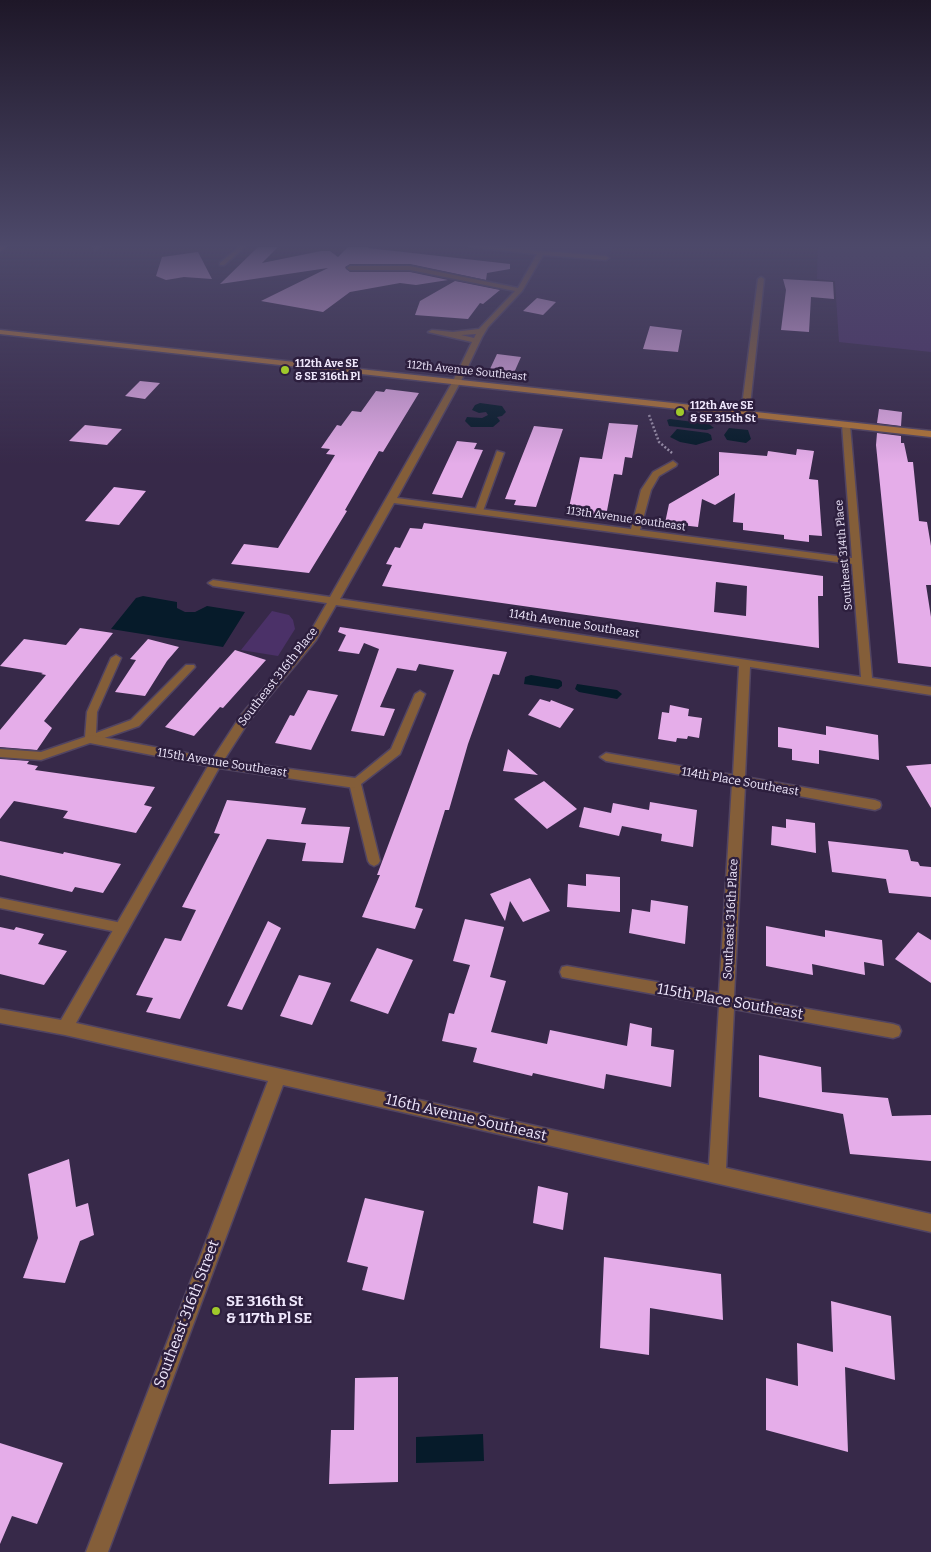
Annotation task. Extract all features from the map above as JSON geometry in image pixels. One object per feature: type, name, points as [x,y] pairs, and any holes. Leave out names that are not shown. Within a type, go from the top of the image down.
[{"type":"street","name":"Southeast 316th Place","points":[[65,1028],[216,763],[245,718],[312,638],[332,600],[392,500],[457,381],[476,341],[493,319]]},
{"type":"street","points":[[744,414],[756,319]]},
{"type":"street","points":[[432,332],[453,334],[482,331]]},
{"type":"street","name":"112th Avenue Southeast","points":[[0,332],[931,434]]},
{"type":"street","points":[[453,334],[460,338],[476,341]]},
{"type":"street","name":"Southeast 314th Place","points":[[846,425],[867,682]]},
{"type":"street","points":[[635,532],[646,490],[656,474],[673,464]]},
{"type":"street","name":"113th Avenue Southeast","points":[[392,500],[857,562]]},
{"type":"street","name":"114th Avenue Southeast","points":[[212,583],[931,691]]},
{"type":"street","name":"Southeast 316th Place","points":[[717,1173],[745,664]]},
{"type":"street","name":"115th Avenue Southeast","points":[[90,740],[216,763],[356,783]]},
{"type":"street","name":"114th Place Southeast","points":[[606,757],[875,805]]},
{"type":"street","name":"115th Place Southeast","points":[[567,972],[893,1032]]},
{"type":"street","name":"116th Avenue Southeast","points":[[0,1016],[65,1028],[717,1173],[931,1223]]},
{"type":"street","name":"Southeast 316th Street","points":[[96,1552],[278,1076]]},
{"type":"lane","points":[[479,511],[500,453]]},
{"type":"lane","points":[[90,740],[92,712],[116,658]]},
{"type":"lane","points":[[0,754],[41,756],[90,740],[135,722],[190,667]]},
{"type":"lane","points":[[374,861],[356,783],[396,751],[420,694]]},
{"type":"lane","points":[[0,903],[122,928]]},
{"type":"path","points":[[646,403],[652,427],[659,442],[671,452],[673,464]]},
{"type":"shaded area","points":[[838,319],[931,319],[931,352],[839,342]]},
{"type":"shaded area","points":[[272,611],[289,615],[293,620],[295,629],[278,656],[241,650]]},
{"type":"water","points":[[480,403],[502,406],[506,412],[502,416],[497,417],[500,421],[493,427],[471,427],[465,421],[467,417],[482,418],[488,415],[486,412],[479,413],[472,410],[475,405]]},
{"type":"water","points":[[667,420],[709,424],[714,428],[706,430],[669,426]]},
{"type":"water","points":[[729,428],[748,430],[751,439],[746,443],[727,440],[724,435]]},
{"type":"water","points":[[677,429],[708,433],[711,435],[712,440],[696,445],[680,442],[670,437]]},
{"type":"water","points":[[143,596],[177,602],[177,608],[185,612],[195,612],[207,606],[245,612],[223,647],[111,629],[136,598]]},
{"type":"water","points":[[531,675],[560,680],[562,686],[558,689],[524,684],[525,677]]},
{"type":"water","points":[[577,684],[617,690],[622,694],[617,699],[579,692],[575,689]]},
{"type":"water","points":[[483,1434],[484,1461],[416,1463],[416,1437]]},
{"type":"building","points":[[782,319],[810,319],[809,332],[781,330]]},
{"type":"building","points":[[650,326],[682,330],[678,352],[643,349]]},
{"type":"building","points":[[497,354],[521,357],[513,375],[496,374],[498,370],[490,369]]},
{"type":"building","points":[[140,381],[160,383],[145,399],[125,396]]},
{"type":"building","points":[[386,389],[419,393],[383,452],[379,451],[345,510],[347,511],[309,573],[231,564],[244,544],[278,548],[335,455],[326,454],[330,449],[321,448],[337,425],[341,426],[352,411],[361,412],[376,391],[384,392]]},
{"type":"building","points":[[879,409],[902,412],[901,426],[877,423]]},
{"type":"building","points":[[609,423],[638,425],[632,458],[625,457],[622,475],[614,474],[606,516],[568,512],[580,457],[602,459]]},
{"type":"building","points":[[85,425],[122,429],[107,445],[69,441]]},
{"type":"building","points":[[534,426],[563,429],[536,507],[514,505],[516,500],[505,499]]},
{"type":"building","points":[[877,433],[901,436],[901,443],[904,443],[908,462],[913,462],[919,521],[927,522],[931,546],[931,585],[926,585],[931,617],[931,667],[898,663],[876,445]]},
{"type":"building","points":[[457,441],[477,443],[474,449],[483,450],[462,498],[432,494]]},
{"type":"building","points":[[797,449],[814,451],[809,479],[818,480],[822,536],[809,535],[809,542],[784,539],[784,535],[743,530],[743,523],[733,522],[735,493],[715,505],[702,499],[698,527],[665,523],[669,504],[719,475],[719,452],[767,456],[768,451],[796,455]]},
{"type":"building","points":[[114,487],[146,491],[119,525],[85,521]]},
{"type":"building","points":[[424,523],[823,576],[823,596],[818,596],[819,648],[382,586],[392,565],[386,564],[395,547],[400,548],[410,528],[422,529]],"holes":[[[716,582],[747,586],[746,616],[714,612]]]},
{"type":"building","points":[[340,627],[507,652],[499,675],[493,674],[468,744],[449,810],[445,810],[415,907],[423,909],[415,929],[362,917],[380,875],[377,875],[454,670],[419,664],[416,671],[397,668],[380,707],[395,709],[384,736],[351,731],[379,649],[364,643],[359,654],[338,651],[346,635],[338,632]]},
{"type":"building","points":[[80,628],[113,633],[44,721],[52,728],[37,750],[0,747],[0,730],[46,675],[0,666],[24,639],[66,645]]},
{"type":"building","points":[[148,639],[179,647],[167,661],[145,696],[115,692],[136,660],[130,659]]},
{"type":"building","points":[[235,650],[266,660],[223,708],[220,707],[194,736],[165,727]]},
{"type":"building","points":[[308,690],[338,695],[311,750],[275,743],[290,715],[294,716]]},
{"type":"building","points":[[540,699],[550,702],[551,700],[574,709],[560,728],[528,715]]},
{"type":"building","points":[[670,705],[689,709],[688,716],[702,718],[699,738],[688,736],[687,739],[677,738],[676,742],[658,739],[662,712],[669,713]]},
{"type":"building","points":[[826,726],[878,735],[879,760],[819,750],[819,764],[792,760],[792,749],[778,747],[778,727],[826,735]]},
{"type":"building","points":[[508,749],[538,775],[503,771]]},
{"type":"building","points":[[0,759],[29,761],[27,764],[38,766],[35,770],[155,787],[144,805],[152,807],[136,833],[63,818],[68,811],[14,801],[0,819]]},
{"type":"building","points":[[931,764],[931,808],[906,766]]},
{"type":"building","points":[[544,781],[577,809],[547,829],[514,799]]},
{"type":"building","points":[[227,800],[306,808],[301,824],[350,827],[343,863],[302,861],[306,843],[267,839],[180,1019],[146,1012],[153,998],[136,995],[165,938],[181,941],[196,910],[182,907],[220,834],[214,833]]},
{"type":"building","points":[[650,802],[697,810],[693,847],[661,841],[662,834],[622,826],[619,836],[579,827],[584,807],[611,813],[613,803],[649,810]]},
{"type":"building","points":[[786,819],[815,823],[816,853],[771,845],[772,826],[786,828]]},
{"type":"building","points":[[0,841],[121,864],[103,893],[75,887],[72,892],[0,875]]},
{"type":"building","points":[[828,841],[908,850],[911,861],[918,862],[920,866],[931,867],[931,897],[889,893],[886,879],[832,872]]},
{"type":"building","points":[[586,874],[620,877],[620,912],[567,907],[568,884],[586,886]]},
{"type":"building","points":[[530,878],[550,911],[523,922],[510,901],[505,921],[490,894]]},
{"type":"building","points":[[651,900],[688,906],[685,944],[629,933],[632,909],[650,912]]},
{"type":"building","points":[[465,919],[504,927],[490,977],[506,981],[491,1032],[547,1044],[550,1030],[627,1046],[630,1023],[652,1028],[651,1046],[674,1050],[671,1087],[606,1074],[604,1089],[533,1073],[532,1076],[473,1062],[477,1048],[442,1041],[449,1013],[454,1014],[470,965],[453,961]]},
{"type":"building","points":[[268,921],[281,928],[242,1010],[227,1006]]},
{"type":"building","points":[[766,926],[825,937],[825,930],[882,940],[884,966],[864,962],[865,975],[812,964],[813,975],[766,966]]},
{"type":"building","points":[[0,927],[14,930],[16,927],[44,934],[38,944],[67,951],[44,985],[0,974]]},
{"type":"building","points":[[918,932],[931,940],[931,983],[895,959]]},
{"type":"building","points":[[377,948],[413,960],[388,1014],[350,1001]]},
{"type":"building","points":[[299,975],[331,983],[312,1025],[280,1016]]},
{"type":"building","points":[[759,1055],[821,1067],[822,1092],[888,1098],[892,1116],[931,1115],[931,1161],[850,1154],[843,1114],[759,1097]]},
{"type":"building","points":[[69,1159],[76,1207],[88,1203],[94,1235],[80,1241],[65,1283],[23,1278],[38,1238],[28,1174]]},
{"type":"building","points":[[538,1186],[568,1193],[563,1230],[533,1223]]},
{"type":"building","points":[[365,1198],[424,1211],[404,1300],[362,1290],[368,1267],[347,1262]]},
{"type":"building","points":[[604,1257],[721,1274],[723,1320],[650,1308],[649,1355],[600,1348]]},
{"type":"building","points":[[831,1301],[891,1316],[895,1380],[845,1367],[848,1452],[766,1430],[766,1378],[798,1386],[797,1343],[833,1352]]},
{"type":"building","points":[[398,1377],[398,1482],[329,1484],[331,1430],[354,1430],[355,1378]]},
{"type":"building","points":[[0,1443],[63,1463],[37,1524],[12,1516],[0,1544]]},
{"type":"place","name":"112th Ave SE & SE 316th Pl","points":[[285,370]]},
{"type":"place","name":"112th Ave SE & SE 315th St","points":[[680,412]]},
{"type":"place","name":"SE 316th St & 117th Pl SE","points":[[216,1311]]}]
